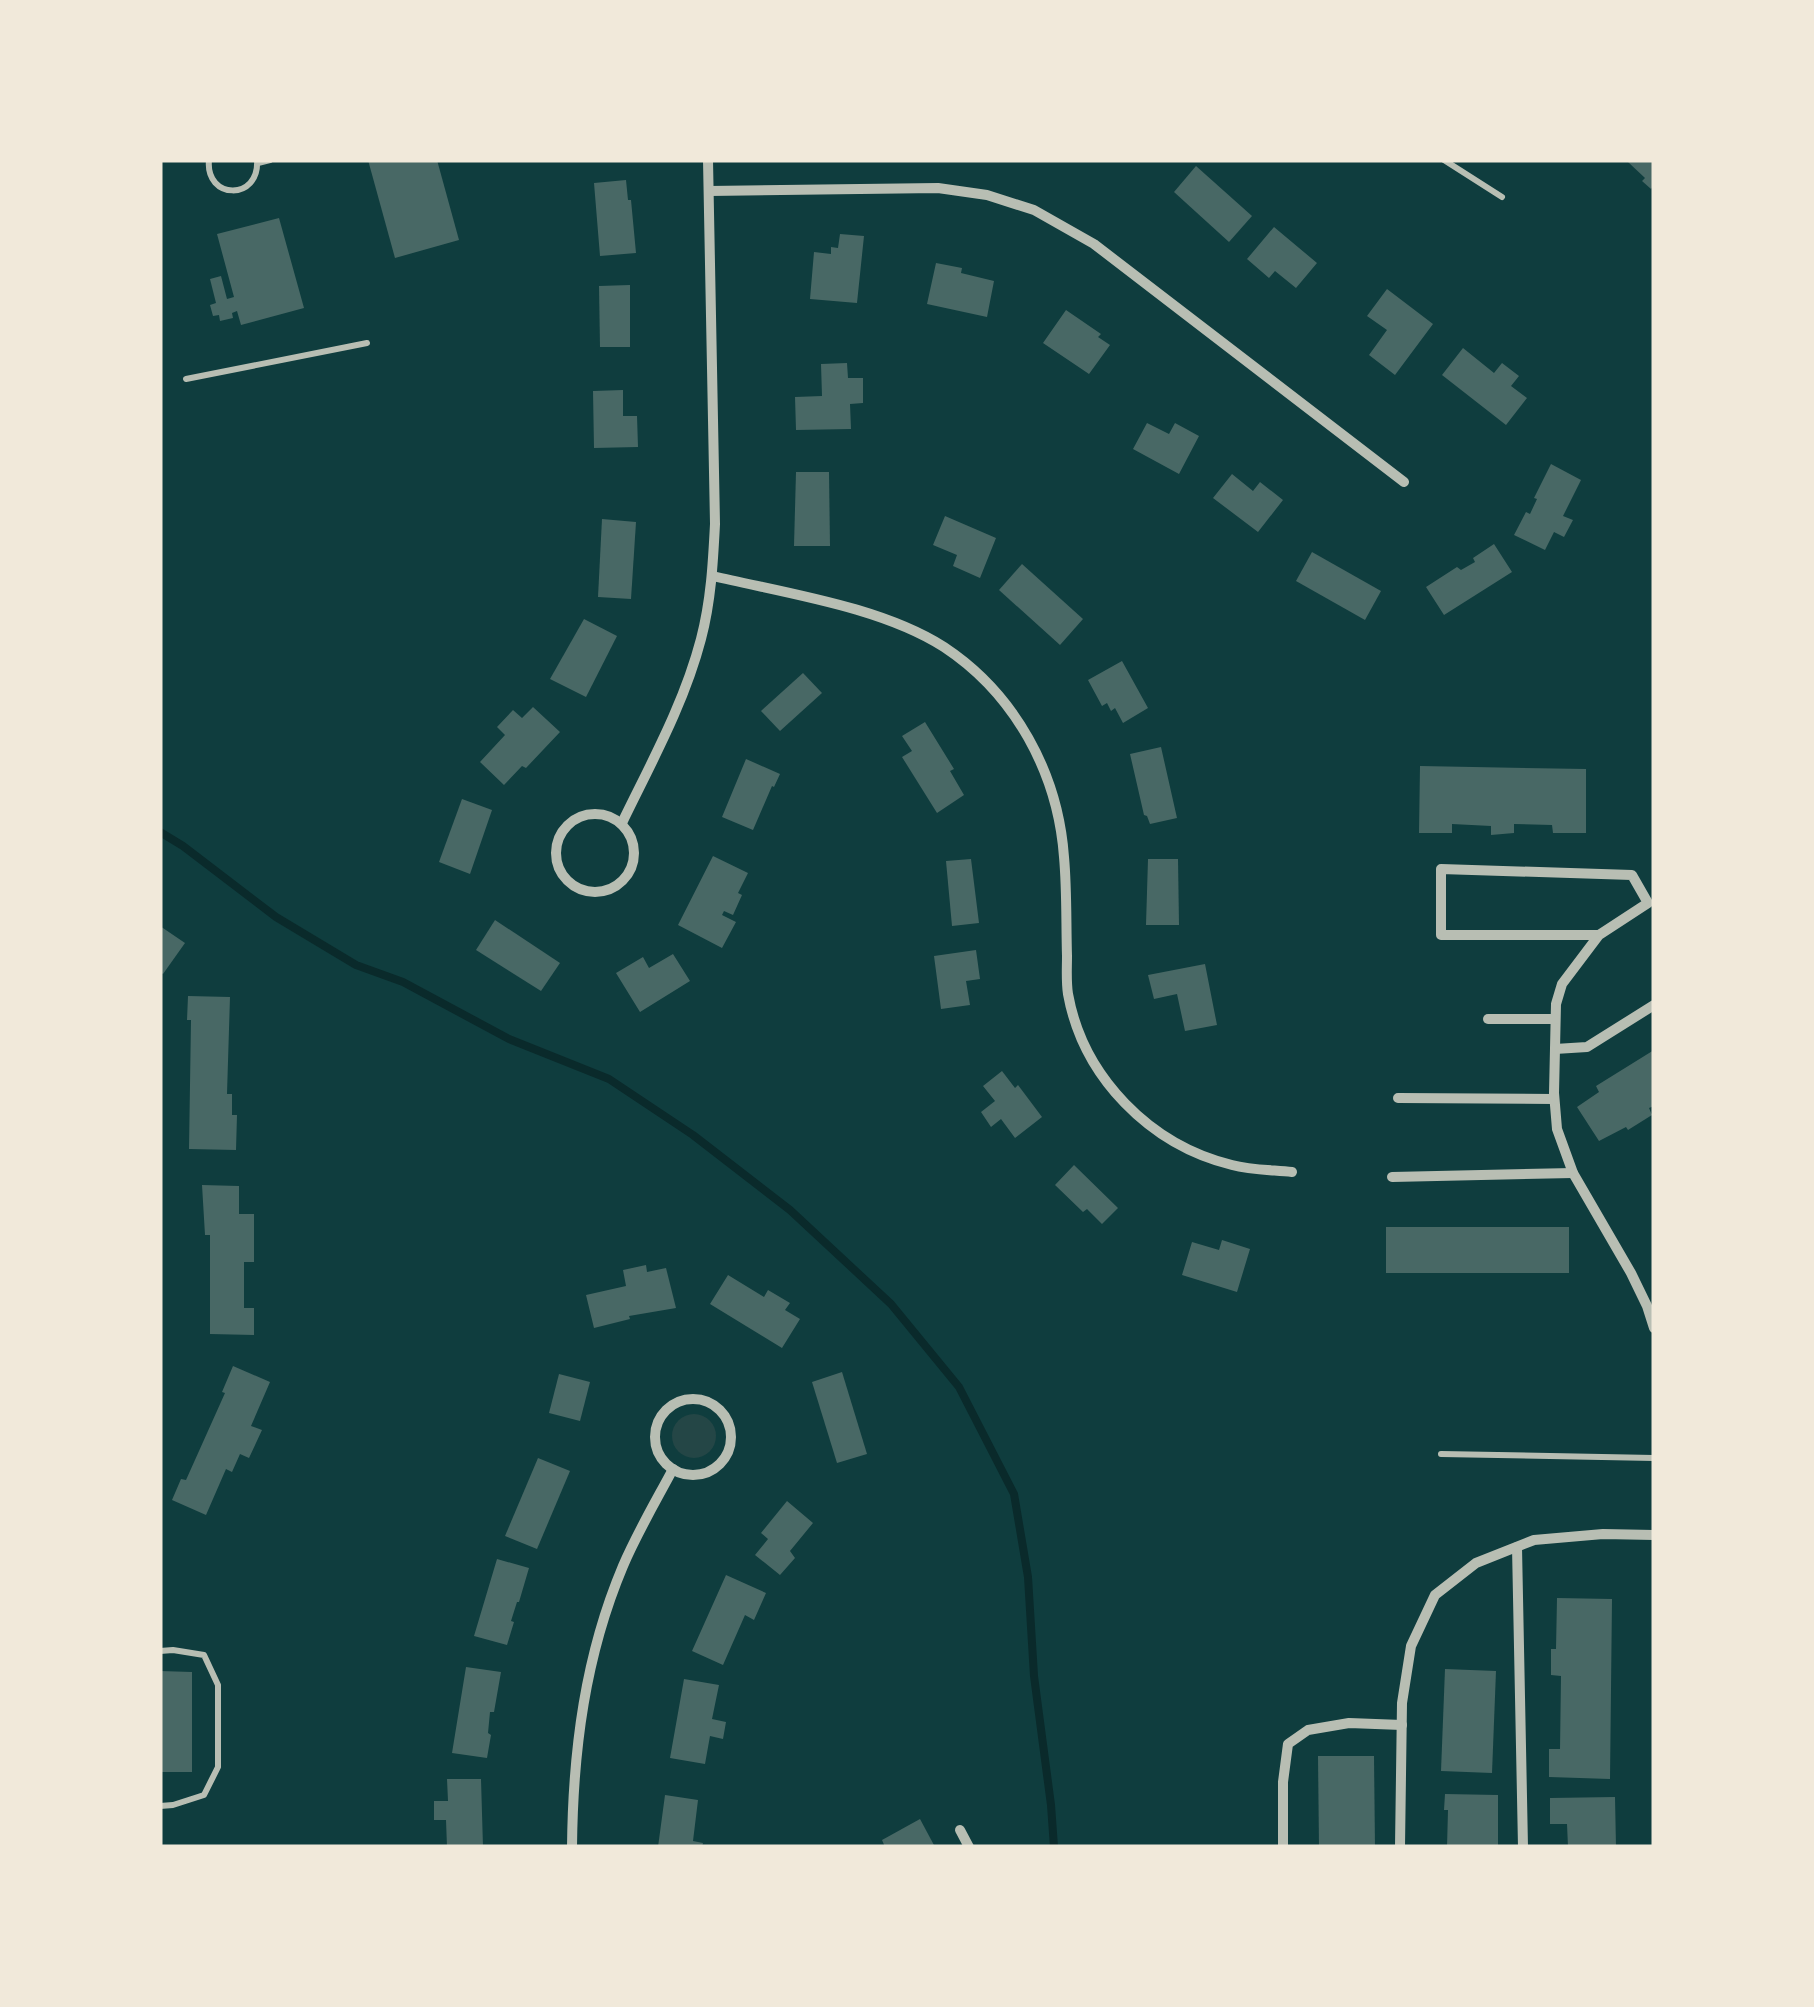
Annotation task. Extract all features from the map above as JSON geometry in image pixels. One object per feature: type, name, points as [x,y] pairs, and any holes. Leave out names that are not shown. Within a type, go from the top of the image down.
[{"type":"street","points":[[622,824],[683,696],[702,637],[712,576],[715,524],[708,160]]},
{"type":"street","points":[[709,191],[938,188],[987,195],[1034,210],[1094,244],[1404,482]]},
{"type":"street","points":[[712,576],[895,622],[944,648],[990,686],[1029,737],[1056,801],[1064,856],[1068,991],[1078,1031],[1097,1070],[1134,1114],[1180,1145],[1232,1165],[1292,1172]]},
{"type":"street","points":[[596,814],[610,816],[622,824],[630,833],[635,856],[625,879],[616,887],[592,892],[569,882],[556,859],[562,832],[571,822],[596,814]]},
{"type":"street","points":[[1599,934],[1441,935],[1441,869],[1632,875],[1648,903],[1599,934],[1562,984],[1556,1004],[1554,1100],[1557,1129],[1573,1173],[1631,1273],[1654,1328]]},
{"type":"street","points":[[1555,1049],[1586,1047],[1654,1005]]},
{"type":"street","points":[[1488,1019],[1555,1019]]},
{"type":"street","points":[[1398,1098],[1554,1100]]},
{"type":"street","points":[[1392,1177],[1573,1173]]},
{"type":"street","points":[[687,1399],[712,1403],[722,1411],[732,1434],[725,1458],[706,1474],[693,1476],[673,1469],[660,1458],[656,1446],[658,1421],[675,1403],[687,1399]]},
{"type":"street","points":[[572,1847],[572,1798],[580,1717],[596,1640],[623,1566],[673,1469]]},
{"type":"street","points":[[1400,1847],[1402,1703],[1411,1646],[1435,1596],[1476,1563],[1534,1540],[1602,1534],[1654,1535]]},
{"type":"street","points":[[1517,1547],[1523,1847]]},
{"type":"street","points":[[1282,1847],[1288,1744],[1308,1730],[1349,1724],[1402,1725]]},
{"type":"street","points":[[960,1830],[970,1847]]},
{"type":"lane","points":[[209,160],[208,169],[216,184],[232,191],[254,180],[257,161],[270,160]]},
{"type":"lane","points":[[1444,160],[1502,197]]},
{"type":"lane","points":[[186,379],[367,343]]},
{"type":"lane","points":[[1442,1454],[1654,1458]]},
{"type":"lane","points":[[160,1651],[204,1655],[218,1685],[218,1767],[204,1795],[173,1806],[160,1806]]},
{"type":"shaded area","points":[[694,1414],[710,1420],[716,1436],[710,1452],[694,1458],[678,1452],[672,1436],[678,1420]]},
{"type":"building","points":[[368,160],[437,160],[459,240],[395,258]]},
{"type":"building","points":[[1654,160],[1651,189],[1628,162]]},
{"type":"building","points":[[1196,166],[1252,216],[1229,242],[1174,192]]},
{"type":"building","points":[[626,180],[636,253],[600,256],[594,183]]},
{"type":"building","points":[[279,218],[304,308],[241,325],[237,311],[232,313],[233,318],[220,321],[219,315],[213,316],[210,305],[216,303],[210,279],[221,276],[227,299],[234,297],[217,234]]},
{"type":"building","points":[[1274,227],[1317,263],[1296,288],[1275,271],[1269,278],[1247,259]]},
{"type":"building","points":[[840,234],[864,236],[857,303],[810,299],[814,252],[831,254],[831,247],[838,248]]},
{"type":"building","points":[[936,263],[994,281],[987,317],[927,304]]},
{"type":"building","points":[[630,285],[630,347],[600,347],[599,286]]},
{"type":"building","points":[[1387,289],[1433,324],[1395,375],[1369,355],[1387,330],[1367,316]]},
{"type":"building","points":[[1066,310],[1101,334],[1098,337],[1110,345],[1089,374],[1043,343]]},
{"type":"building","points":[[1463,348],[1494,373],[1502,363],[1519,376],[1511,386],[1527,398],[1506,425],[1442,375]]},
{"type":"building","points":[[847,363],[848,378],[863,378],[863,403],[850,404],[851,429],[796,430],[795,397],[822,396],[821,364]]},
{"type":"building","points":[[623,390],[623,416],[637,416],[638,447],[594,448],[593,391]]},
{"type":"building","points":[[1147,423],[1169,434],[1175,423],[1199,436],[1179,474],[1133,449]]},
{"type":"building","points":[[1551,464],[1581,480],[1563,516],[1573,520],[1564,537],[1554,532],[1545,550],[1514,535],[1526,512],[1530,514]]},
{"type":"building","points":[[796,472],[829,472],[830,546],[794,546]]},
{"type":"building","points":[[1232,474],[1253,491],[1260,482],[1283,500],[1258,532],[1213,498]]},
{"type":"building","points":[[945,516],[996,538],[980,578],[953,566],[957,555],[933,545]]},
{"type":"building","points":[[602,519],[636,522],[631,599],[598,597]]},
{"type":"building","points":[[1494,544],[1512,572],[1444,615],[1426,587],[1457,567],[1461,570],[1475,562],[1473,558]]},
{"type":"building","points":[[1312,552],[1381,591],[1365,620],[1296,581]]},
{"type":"building","points":[[1022,564],[1083,619],[1060,645],[999,590]]},
{"type":"building","points":[[584,619],[617,636],[586,697],[550,679]]},
{"type":"building","points":[[1122,661],[1148,708],[1123,723],[1115,708],[1111,711],[1107,703],[1102,706],[1088,680]]},
{"type":"building","points":[[803,673],[822,693],[780,731],[761,711]]},
{"type":"building","points":[[533,707],[560,732],[504,785],[480,762],[505,735],[497,727],[513,710],[522,718]]},
{"type":"building","points":[[925,722],[954,769],[950,771],[964,795],[937,813],[902,757],[912,751],[902,736]]},
{"type":"building","points":[[1161,747],[1177,818],[1150,824],[1144,815],[1130,754]]},
{"type":"building","points":[[746,759],[780,774],[753,830],[722,817]]},
{"type":"building","points":[[1420,766],[1586,769],[1586,833],[1553,833],[1552,825],[1514,824],[1514,833],[1491,835],[1491,826],[1452,824],[1452,833],[1419,833]]},
{"type":"building","points":[[462,799],[492,810],[470,874],[439,862]]},
{"type":"building","points":[[713,856],[748,873],[733,915],[724,911],[722,915],[736,922],[722,948],[678,925]]},
{"type":"building","points":[[971,859],[979,923],[952,926],[946,861]]},
{"type":"building","points":[[1148,859],[1178,859],[1179,925],[1146,925]]},
{"type":"building","points":[[495,920],[560,963],[541,991],[476,950]]},
{"type":"building","points":[[160,926],[185,943],[163,974],[160,972]]},
{"type":"building","points":[[976,950],[980,979],[966,981],[970,1005],[941,1009],[934,956]]},
{"type":"building","points":[[673,954],[690,981],[640,1012],[616,973],[643,957],[649,968]]},
{"type":"building","points":[[1205,964],[1217,1025],[1185,1031],[1177,994],[1154,999],[1148,975]]},
{"type":"building","points":[[188,996],[230,997],[227,1094],[232,1094],[232,1115],[237,1115],[236,1150],[189,1149]]},
{"type":"building","points":[[1654,1050],[1654,1106],[1649,1108],[1652,1115],[1599,1141],[1577,1107],[1599,1092],[1596,1086]]},
{"type":"building","points":[[1002,1071],[1042,1117],[1015,1138],[1001,1119],[991,1127],[981,1112],[995,1101],[983,1086]]},
{"type":"building","points":[[1074,1165],[1118,1208],[1102,1224],[1055,1185]]},
{"type":"building","points":[[202,1185],[239,1186],[239,1214],[254,1214],[254,1262],[244,1262],[244,1308],[254,1308],[254,1335],[210,1334],[210,1235],[205,1235]]},
{"type":"building","points":[[1386,1227],[1569,1227],[1569,1273],[1386,1273]]},
{"type":"building","points":[[1222,1240],[1250,1249],[1237,1292],[1182,1275],[1192,1242],[1219,1250]]},
{"type":"building","points":[[646,1265],[647,1272],[666,1268],[676,1308],[629,1316],[630,1319],[594,1328],[586,1295],[626,1286],[623,1270]]},
{"type":"building","points":[[728,1275],[764,1297],[768,1290],[790,1303],[785,1310],[800,1319],[782,1348],[710,1304]]},
{"type":"building","points":[[233,1366],[270,1382],[251,1426],[262,1430],[249,1458],[240,1454],[232,1472],[226,1469],[206,1515],[172,1500],[181,1479],[186,1480]]},
{"type":"building","points":[[842,1372],[867,1454],[837,1463],[812,1382]]},
{"type":"building","points":[[559,1374],[590,1382],[580,1421],[549,1413]]},
{"type":"building","points":[[538,1458],[570,1471],[537,1549],[505,1536]]},
{"type":"building","points":[[787,1501],[813,1523],[790,1551],[795,1558],[780,1575],[755,1555],[768,1539],[761,1533]]},
{"type":"building","points":[[497,1559],[529,1568],[507,1645],[474,1636]]},
{"type":"building","points":[[726,1575],[766,1593],[754,1620],[745,1615],[723,1665],[692,1651]]},
{"type":"building","points":[[1557,1598],[1612,1599],[1610,1779],[1549,1777],[1549,1749],[1560,1749],[1561,1676],[1551,1675]]},
{"type":"building","points":[[466,1667],[501,1672],[494,1712],[490,1712],[487,1758],[452,1753]]},
{"type":"building","points":[[1445,1669],[1496,1671],[1492,1773],[1441,1771]]},
{"type":"building","points":[[160,1671],[192,1672],[192,1772],[160,1772]]},
{"type":"building","points":[[684,1679],[719,1685],[712,1719],[726,1722],[723,1739],[710,1736],[705,1764],[670,1758]]},
{"type":"building","points":[[1318,1756],[1374,1756],[1375,1847],[1319,1847]]},
{"type":"building","points":[[447,1779],[481,1779],[483,1847],[447,1847],[446,1820],[434,1820],[434,1801],[448,1801]]},
{"type":"building","points":[[1445,1794],[1498,1795],[1498,1847],[1447,1847]]},
{"type":"building","points":[[665,1795],[698,1800],[693,1841],[703,1843],[702,1847],[658,1847]]},
{"type":"building","points":[[1615,1797],[1616,1847],[1568,1847],[1567,1824],[1550,1824],[1550,1798]]},
{"type":"building","points":[[920,1819],[935,1847],[885,1847],[882,1840]]},
{"type":"waterway","points":[[160,832],[276,917],[356,965],[403,982],[509,1039],[609,1079],[693,1135],[790,1210],[891,1304],[959,1387],[1014,1494],[1028,1577],[1034,1676],[1054,1847]]}]
